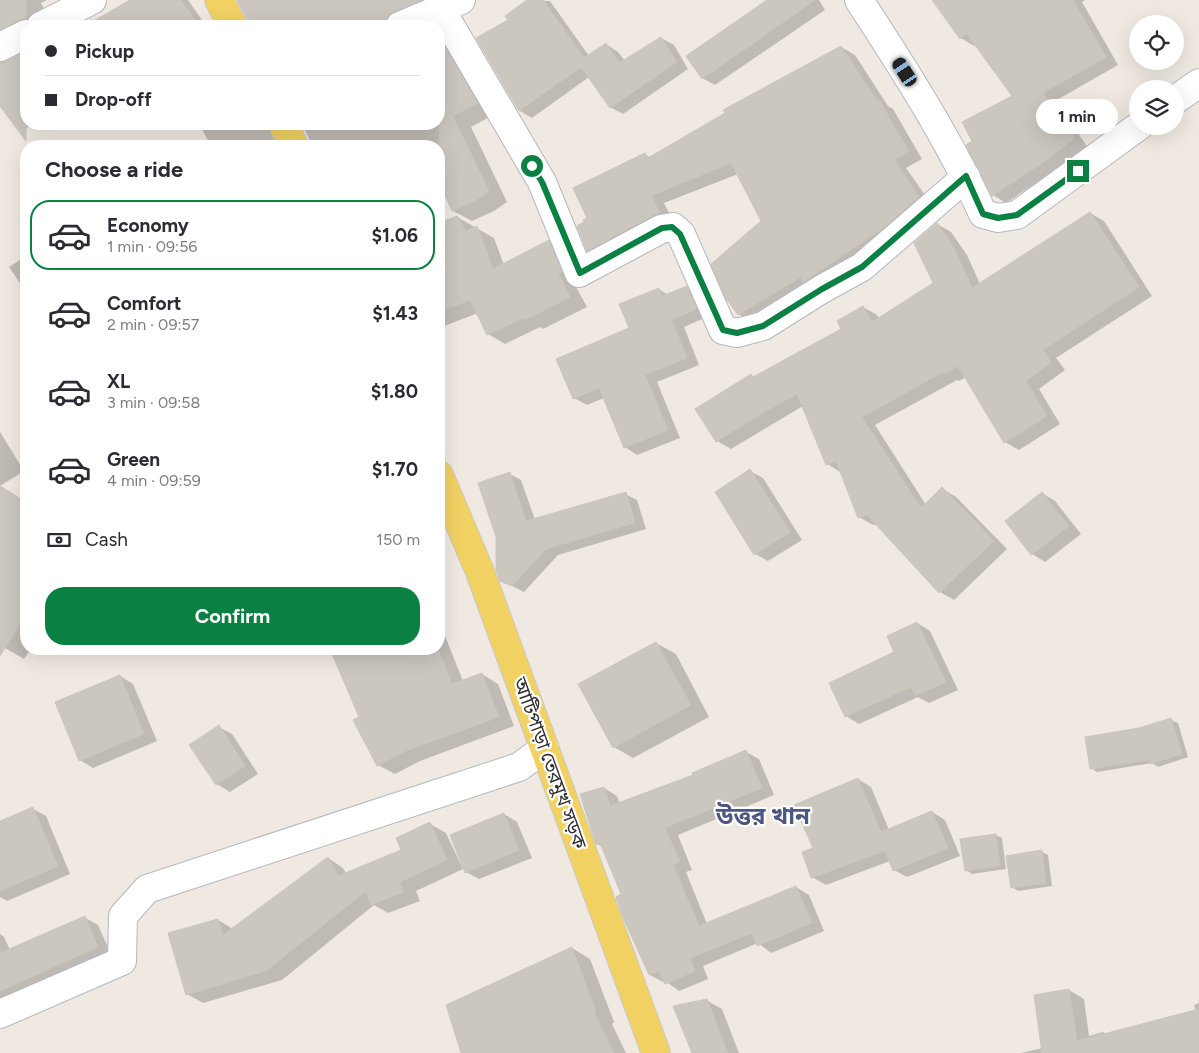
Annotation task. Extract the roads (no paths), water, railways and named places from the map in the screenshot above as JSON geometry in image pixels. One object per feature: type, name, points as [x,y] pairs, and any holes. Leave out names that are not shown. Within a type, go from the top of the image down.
[{"type":"main road","points":[[218,0],[230,20]]},
{"type":"main road","name":"আটিপাড়া তেরমুখ সড়ক","points":[[445,489],[480,572],[656,1053]]},
{"type":"street","points":[[53,20],[92,0]]},
{"type":"street","points":[[859,0],[905,72],[966,176],[983,214],[998,218],[1017,215],[1129,133]]},
{"type":"street","points":[[414,20],[450,4],[542,182],[580,273],[662,228],[672,227],[680,234],[723,330],[737,333],[763,326],[822,289],[862,267],[966,176]]},
{"type":"street","points":[[0,48],[20,37]]},
{"type":"street","points":[[1184,94],[1199,83]]},
{"type":"street","points":[[0,1014],[122,961],[123,916],[147,889],[519,767],[545,748]]},
{"type":"district","name":"উত্তর খান","points":[[763,815]]}]
